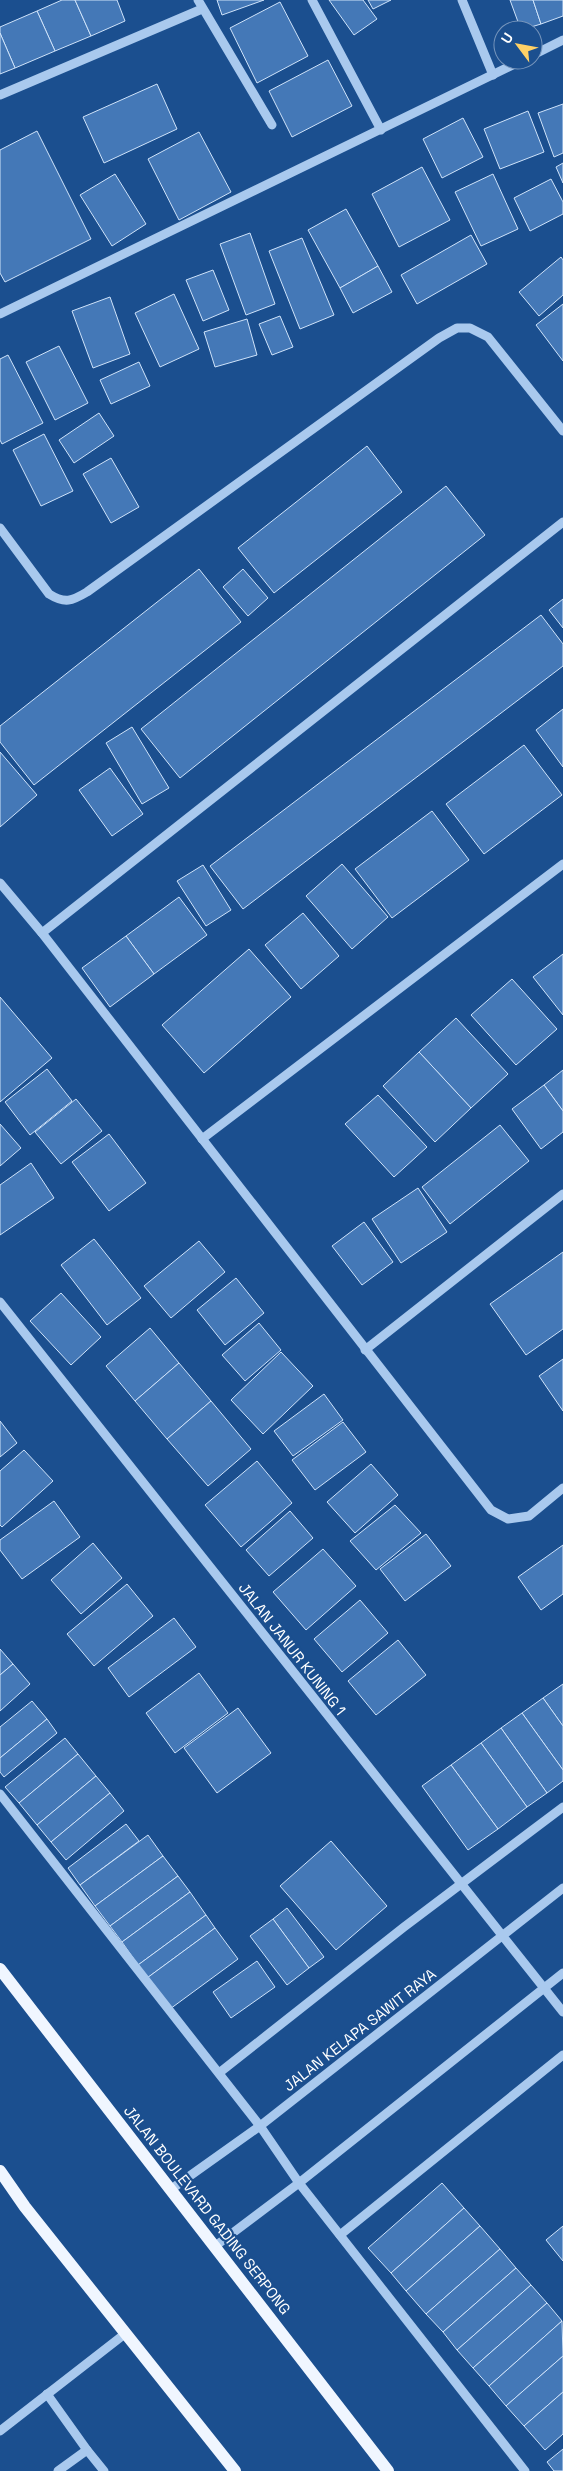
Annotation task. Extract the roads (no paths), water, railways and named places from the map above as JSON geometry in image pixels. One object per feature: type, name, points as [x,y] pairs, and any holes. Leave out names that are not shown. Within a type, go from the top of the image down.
[{"type":"main road","name":"JALAN BOULEVARD GADING SERPONG","points":[[0,1969],[388,2471]]},
{"type":"main road","points":[[0,2171],[25,2207],[235,2471]]},
{"type":"street","points":[[198,0],[272,125]]},
{"type":"street","points":[[312,0],[381,130]]},
{"type":"street","points":[[462,0],[493,75]]},
{"type":"street","points":[[0,95],[202,9]]},
{"type":"street","points":[[543,50],[563,40]]},
{"type":"street","points":[[0,314],[503,70]]},
{"type":"street","points":[[0,528],[49,594],[59,600],[71,601],[87,592],[439,338],[457,328],[470,328],[488,337],[563,431]]},
{"type":"street","points":[[42,933],[563,522]]},
{"type":"street","points":[[202,1139],[563,864]]},
{"type":"street","points":[[0,883],[42,933],[491,1510],[508,1519],[529,1516],[563,1488]]},
{"type":"street","points":[[365,1350],[563,1194]]},
{"type":"street","name":"JALAN JANUR KUNING 1","points":[[0,1302],[563,2012]]},
{"type":"street","points":[[0,1794],[260,2126],[299,2183],[525,2471]]},
{"type":"street","points":[[219,2073],[460,1884],[563,1807]]},
{"type":"street","name":"JALAN KELAPA SAWIT RAYA","points":[[170,2190],[260,2126],[563,1888]]},
{"type":"street","points":[[214,2247],[299,2183],[563,1973]]},
{"type":"street","points":[[340,2235],[563,2055]]},
{"type":"street","points":[[0,2431],[126,2334]]},
{"type":"street","points":[[47,2394],[104,2471]]},
{"type":"street","points":[[58,2471],[87,2450]]}]
